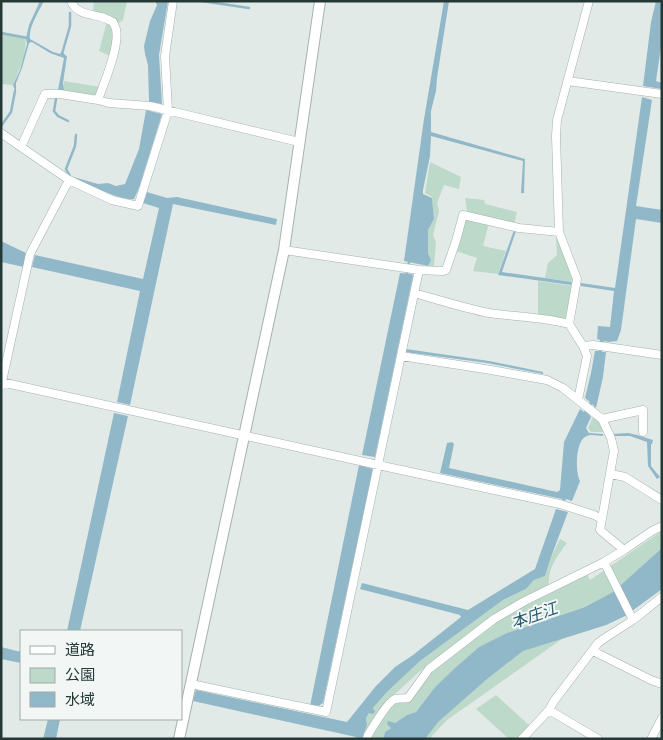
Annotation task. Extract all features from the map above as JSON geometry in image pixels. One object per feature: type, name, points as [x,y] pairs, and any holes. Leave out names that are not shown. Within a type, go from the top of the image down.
[{"type":"street","points":[[71,1],[73,7],[83,13],[103,17],[113,22],[116,29],[114,52],[98,100]]},
{"type":"street","points":[[1,133],[69,180],[112,200],[138,206],[168,111],[165,56],[173,1]]},
{"type":"street","points":[[178,739],[284,250],[320,1]]},
{"type":"street","points":[[578,400],[587,356],[569,324],[577,279],[559,232],[556,136],[557,120],[589,1]]},
{"type":"street","points":[[568,81],[662,94]]},
{"type":"street","points":[[21,147],[45,94],[60,94],[109,103],[150,106],[299,142]]},
{"type":"street","points":[[69,180],[30,254],[2,383],[563,504],[602,520]]},
{"type":"street","points":[[284,250],[412,269],[443,271],[446,270],[463,215],[519,228],[559,232]]},
{"type":"street","points":[[190,684],[326,712],[414,293],[412,269]]},
{"type":"street","points":[[414,293],[468,308],[569,324]]},
{"type":"street","points":[[583,346],[593,345],[662,355]]},
{"type":"street","points":[[401,356],[485,368],[547,380],[563,388],[602,419],[611,438],[614,452],[600,530],[624,550]]},
{"type":"street","points":[[602,419],[643,410],[643,432]]},
{"type":"street","points":[[611,474],[624,477],[662,500]]},
{"type":"street","points":[[367,739],[389,704],[395,700],[408,698],[429,669],[494,619],[523,602],[604,563],[662,526]]},
{"type":"street","points":[[604,563],[633,619]]},
{"type":"street","points":[[522,739],[549,710],[598,643],[662,597]]},
{"type":"street","points":[[592,650],[650,680],[662,684]]},
{"type":"street","points":[[549,710],[598,739]]},
{"type":"street","points":[[652,739],[662,718]]},
{"type":"green space","points":[[94,1],[127,1],[123,20],[117,24],[93,12]]},
{"type":"green space","points":[[107,21],[113,28],[110,56],[99,51]]},
{"type":"green space","points":[[1,32],[25,36],[24,55],[13,85],[1,84]]},
{"type":"green space","points":[[64,81],[100,87],[97,96],[64,91]]},
{"type":"green space","points":[[430,162],[461,177],[459,189],[444,185],[437,203],[439,211],[433,235],[436,242],[434,266],[428,266],[431,260],[428,253],[428,230],[434,219],[432,197],[425,193]]},
{"type":"green space","points":[[465,198],[484,200],[485,204],[517,212],[514,224],[467,211]]},
{"type":"green space","points":[[466,217],[489,223],[483,246],[506,251],[498,274],[473,271],[477,258],[456,251]]},
{"type":"green space","points":[[556,235],[572,272],[573,282],[545,278],[548,263],[557,255]]},
{"type":"green space","points":[[538,281],[573,286],[565,320],[538,316]]},
{"type":"green space","points":[[593,417],[600,422],[603,432],[591,432],[588,428]]},
{"type":"green space","points":[[662,531],[662,548],[613,592],[585,607],[529,625],[479,647],[435,687],[416,712],[407,715],[385,732],[383,739],[362,739],[367,725],[366,718],[373,708],[420,661],[503,600],[526,589],[534,580],[545,576],[551,557],[560,539],[567,543],[556,558],[551,569],[549,587],[585,570],[590,580]],"holes":[[[447,651],[408,701],[396,702],[394,695],[419,672]]]},
{"type":"green space","points":[[662,589],[625,616],[606,625],[562,639],[447,720],[429,739],[418,739],[429,723],[530,642]]},
{"type":"green space","points":[[496,695],[530,726],[517,739],[509,739],[476,709]]},
{"type":"water","points":[[40,1],[44,1],[32,25],[30,39],[53,52],[60,54],[62,51],[67,56],[63,83],[64,90],[58,90],[64,58],[50,53],[32,42],[29,43],[16,83],[16,94],[13,85],[20,70],[27,44],[26,38],[29,25]]},
{"type":"water","points":[[155,1],[168,1],[159,55],[162,104],[149,102],[148,65],[144,46],[150,21],[157,5]]},
{"type":"water","points":[[444,1],[449,1],[436,91],[431,111],[431,132],[525,159],[524,193],[521,193],[523,161],[431,136],[430,156],[423,190],[423,194],[432,198],[434,219],[428,230],[428,253],[431,260],[428,266],[404,261],[424,119]]},
{"type":"water","points":[[656,1],[662,1],[662,40],[656,81],[662,83],[662,89],[643,86],[651,22]]},
{"type":"water","points":[[642,97],[652,100],[636,206],[662,210],[662,223],[636,219],[621,330],[617,341],[604,341],[603,344],[597,339],[598,326],[610,327],[614,291],[581,286],[581,283],[615,288]]},
{"type":"water","points":[[146,110],[162,114],[134,199],[112,195],[70,176],[98,184],[108,183],[116,186],[125,184],[139,149]]},
{"type":"water","points":[[147,192],[167,198],[177,197],[277,219],[276,225],[173,204],[130,405],[117,402],[140,291],[32,267],[35,255],[143,279],[159,208],[143,203]]},
{"type":"water","points":[[514,230],[516,231],[502,272],[572,282],[571,285],[498,275]]},
{"type":"water","points":[[1,241],[26,253],[24,267],[1,262]]},
{"type":"water","points":[[400,273],[412,274],[413,276],[375,457],[362,455]]},
{"type":"water","points":[[406,349],[489,361],[543,372],[543,374],[487,363],[405,352]]},
{"type":"water","points":[[599,349],[602,352],[606,352],[596,408],[592,404],[591,406],[588,404],[590,402],[585,398],[595,351],[599,351]]},
{"type":"water","points":[[580,409],[584,412],[585,410],[591,417],[586,428],[589,433],[603,434],[603,436],[589,435],[580,443],[577,464],[580,481],[572,501],[440,473],[447,443],[452,442],[454,444],[449,468],[557,492],[560,490],[564,442]]},
{"type":"water","points":[[114,413],[128,416],[80,630],[67,630]]},
{"type":"water","points":[[628,433],[653,440],[651,444],[651,466],[660,477],[657,479],[648,466],[647,442],[630,436],[613,436],[612,434]]},
{"type":"water","points":[[359,465],[373,469],[323,703],[317,707],[310,706]]},
{"type":"water","points":[[556,509],[568,512],[545,576],[534,580],[526,589],[503,600],[420,661],[387,692],[373,708],[375,712],[369,713],[366,718],[367,725],[362,739],[193,701],[196,690],[347,722],[376,686],[395,667],[461,617],[460,615],[360,589],[362,583],[468,610],[535,569]]},
{"type":"water","points":[[662,548],[662,589],[625,616],[606,625],[523,651],[487,679],[438,722],[425,739],[383,739],[385,732],[391,728],[387,724],[388,721],[395,723],[407,715],[416,712],[435,687],[479,647],[507,633],[585,607],[613,592]]},
{"type":"water","points":[[1,647],[20,652],[20,663],[1,659]]},
{"type":"water","points":[[48,720],[60,720],[56,739],[43,739]]},
{"type":"waterway","points":[[202,1],[249,8]]},
{"type":"waterway","points":[[62,54],[70,26],[70,13]]},
{"type":"waterway","points":[[1,33],[27,38]]},
{"type":"waterway","points":[[1,126],[11,112],[15,91]]},
{"type":"waterway","points":[[56,99],[54,111],[58,116],[68,121]]},
{"type":"waterway","points":[[70,176],[66,169],[75,146],[76,135]]},
{"type":"waterway","points":[[407,273],[409,262]]},
{"type":"water label","name":"本庄江","points":[[534,615]]}]
